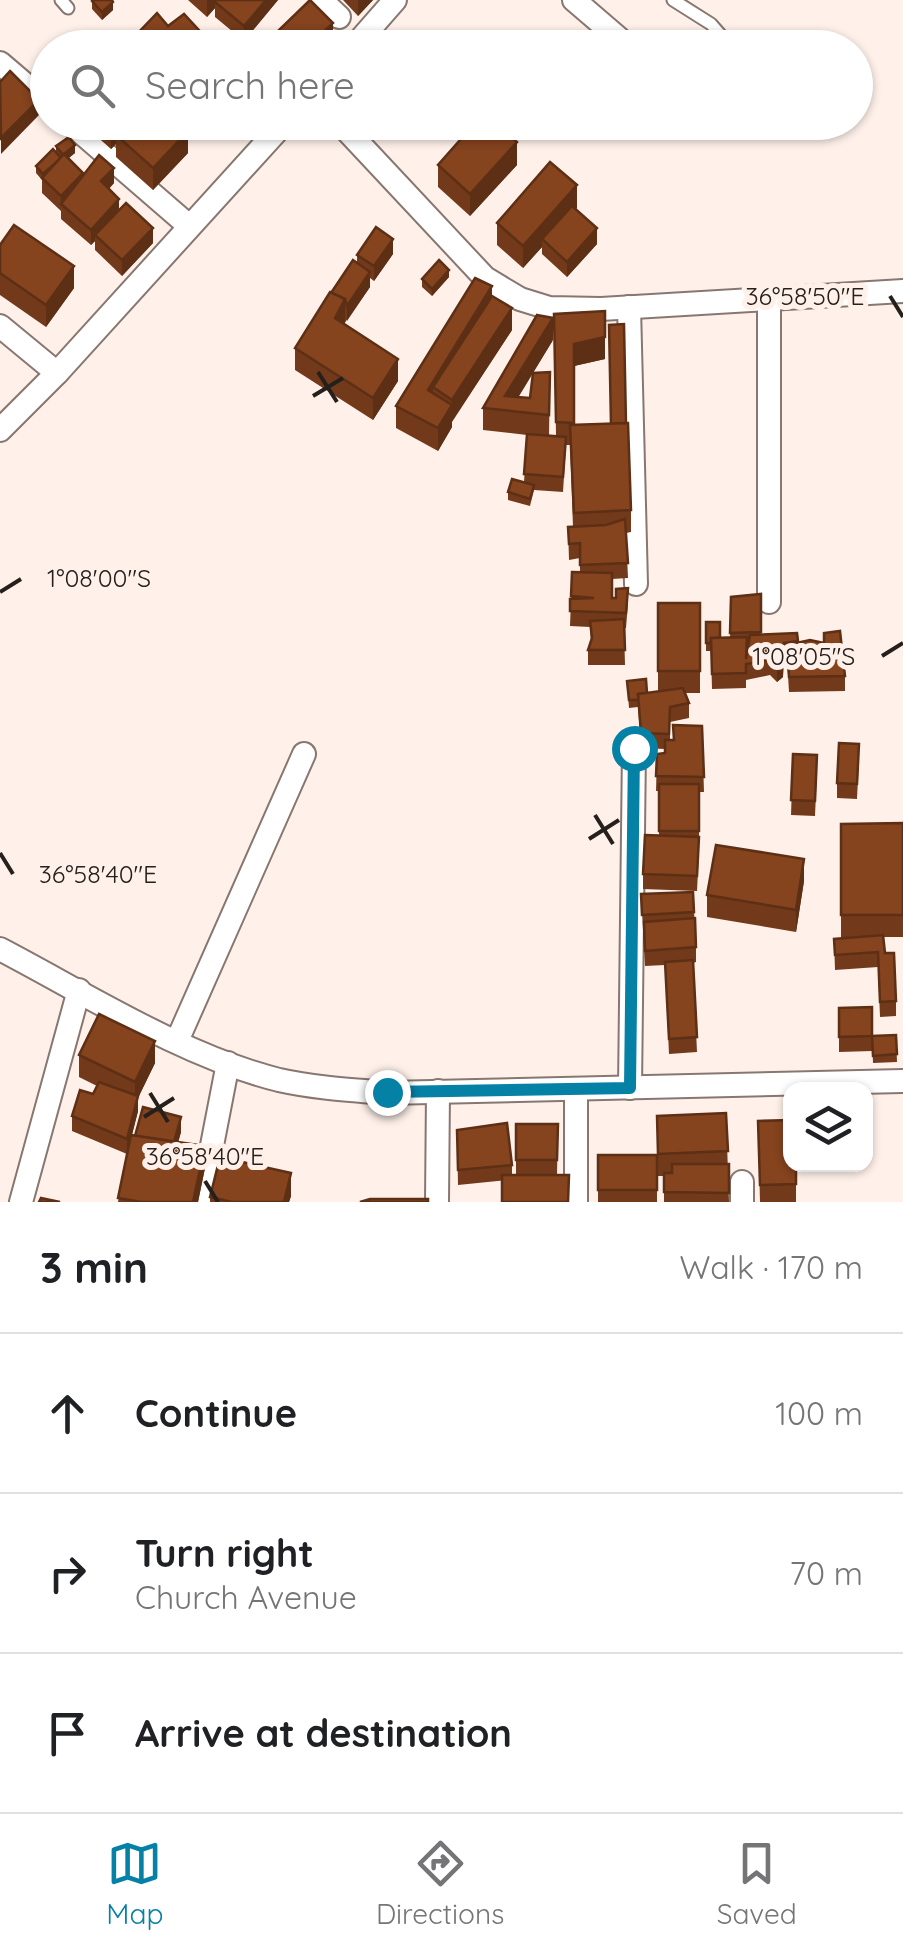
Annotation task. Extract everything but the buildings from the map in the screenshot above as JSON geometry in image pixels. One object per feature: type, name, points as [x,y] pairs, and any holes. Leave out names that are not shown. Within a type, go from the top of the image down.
[{"type":"street","points":[[321,0],[339,17]]},
{"type":"street","points":[[369,30],[395,0]]},
{"type":"street","points":[[574,0],[609,30]]},
{"type":"street","points":[[0,63],[30,89]]},
{"type":"street","points":[[90,140],[188,225]]},
{"type":"street","points":[[0,430],[57,373],[268,140]]},
{"type":"street","points":[[355,140],[485,278],[520,299],[549,308],[903,291]]},
{"type":"street","points":[[769,297],[769,602]]},
{"type":"street","points":[[629,307],[636,584]]},
{"type":"street","points":[[0,326],[57,373]]},
{"type":"street","points":[[630,1088],[634,748]]},
{"type":"street","points":[[177,1041],[304,754]]},
{"type":"street","points":[[0,948],[177,1041],[228,1063],[279,1080],[335,1089],[438,1092],[903,1081]]},
{"type":"street","points":[[22,1202],[79,990]]},
{"type":"street","points":[[201,1202],[228,1063]]},
{"type":"street","points":[[576,1089],[576,1202]]},
{"type":"street","points":[[438,1092],[438,1202]]},
{"type":"lane","points":[[674,0],[716,30]]},
{"type":"route","points":[[387,1092],[630,1088],[634,748]]}]
